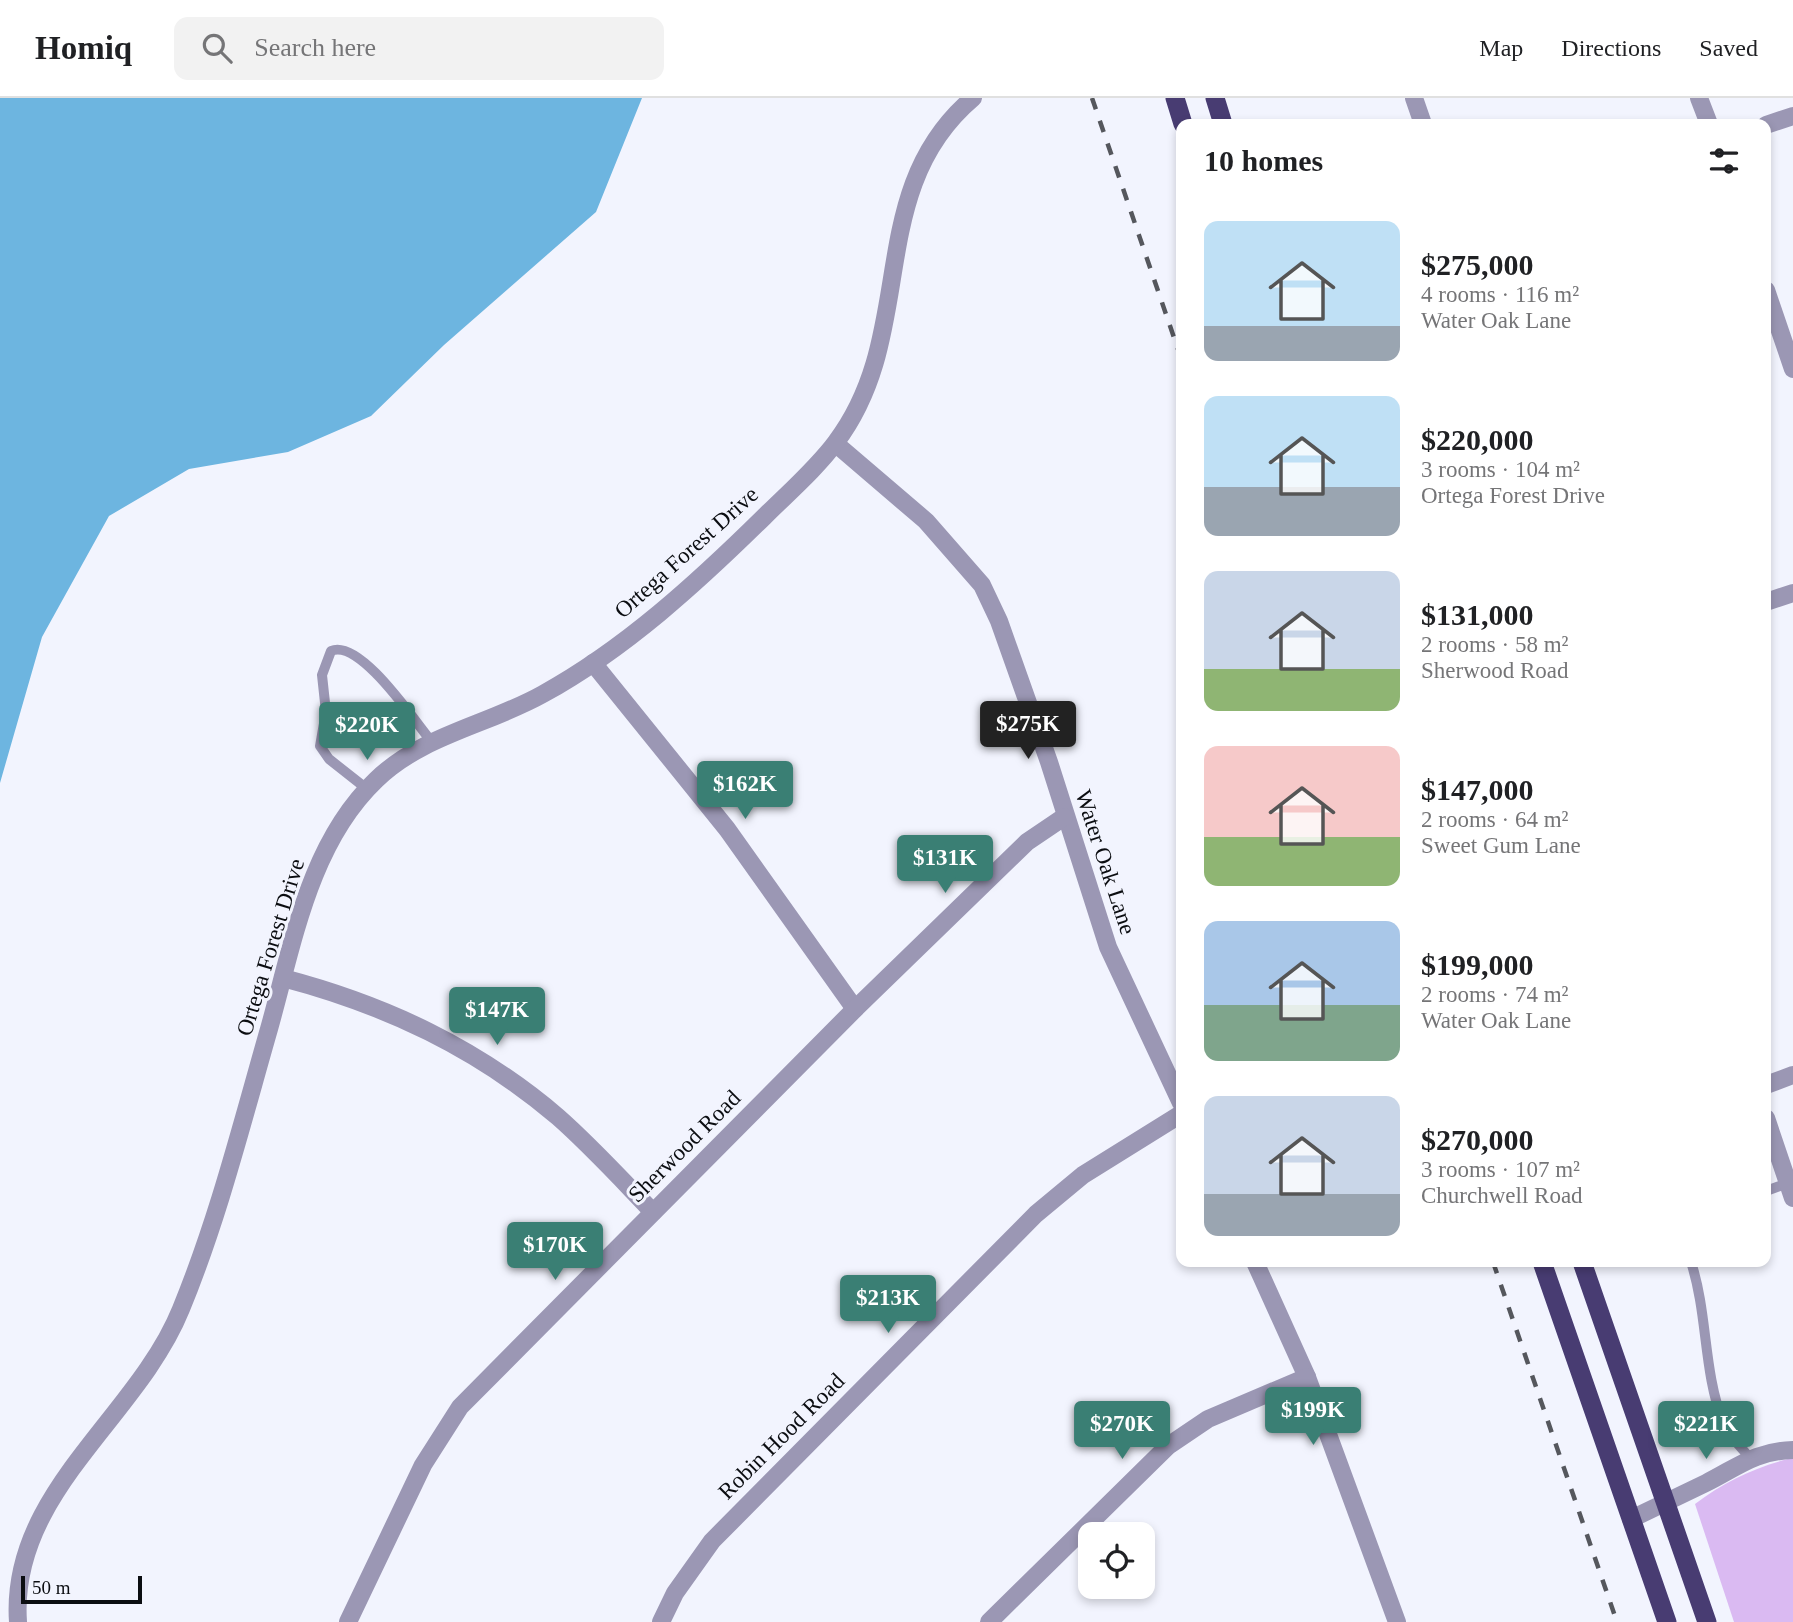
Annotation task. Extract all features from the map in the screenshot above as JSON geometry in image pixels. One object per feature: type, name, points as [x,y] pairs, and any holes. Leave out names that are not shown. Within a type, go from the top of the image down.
[{"type":"highway","points":[[1175,98],[1181,119]]},
{"type":"highway","points":[[1215,98],[1221,119]]},
{"type":"highway","points":[[1544,1267],[1667,1622]]},
{"type":"highway","points":[[1584,1267],[1707,1622]]},
{"type":"street","name":"Ortega Forest Drive","points":[[19,1622],[23,1564],[47,1508],[67,1474],[135,1390],[179,1314],[207,1238],[315,875],[334,833],[367,789],[396,763],[432,742],[528,703],[593,663],[715,565],[836,443],[857,409],[882,346],[912,180],[937,135],[973,98]]},
{"type":"street","points":[[1415,98],[1421,119]]},
{"type":"street","points":[[1699,98],[1707,119]]},
{"type":"street","points":[[1771,123],[1793,116]]},
{"type":"street","points":[[1771,305],[1793,369]]},
{"type":"street","name":"Water Oak Lane","points":[[836,443],[926,521],[982,585],[999,621],[1049,762],[1064,817],[1108,947],[1176,1092]]},
{"type":"street","points":[[1771,600],[1793,593]]},
{"type":"street","points":[[593,663],[727,829],[855,1009]]},
{"type":"street","name":"Sherwood Road","points":[[348,1622],[423,1465],[460,1407],[855,1009],[1027,842],[1064,817]]},
{"type":"street","points":[[283,978],[372,1006],[422,1026],[469,1052],[559,1119],[653,1212]]},
{"type":"street","points":[[1771,1083],[1793,1075]]},
{"type":"street","name":"Robin Hood Road","points":[[661,1622],[675,1593],[712,1541],[1036,1213],[1083,1175],[1176,1117]]},
{"type":"street","points":[[1771,1133],[1791,1191]]},
{"type":"street","points":[[1257,1267],[1307,1377],[1397,1622]]},
{"type":"street","points":[[989,1622],[1168,1446],[1208,1419],[1307,1377]]},
{"type":"street","points":[[1631,1519],[1718,1477],[1749,1458],[1773,1451],[1793,1450]]},
{"type":"lane","points":[[367,789],[329,759],[320,746],[326,712],[322,675],[331,651],[343,650],[373,670],[432,742]]},
{"type":"lane","points":[[1771,1191],[1791,1191]]},
{"type":"lane","points":[[1693,1267],[1700,1291],[1709,1370],[1724,1424],[1749,1458]]},
{"type":"shaded area","points":[[1793,1459],[1793,1622],[1734,1622],[1695,1504],[1739,1477]]},
{"type":"water","points":[[0,98],[642,98],[596,212],[444,345],[371,416],[288,452],[189,469],[109,516],[42,637],[0,783]]},
{"type":"railway","points":[[1092,98],[1176,343]]},
{"type":"railway","points":[[1495,1267],[1617,1622]]}]
